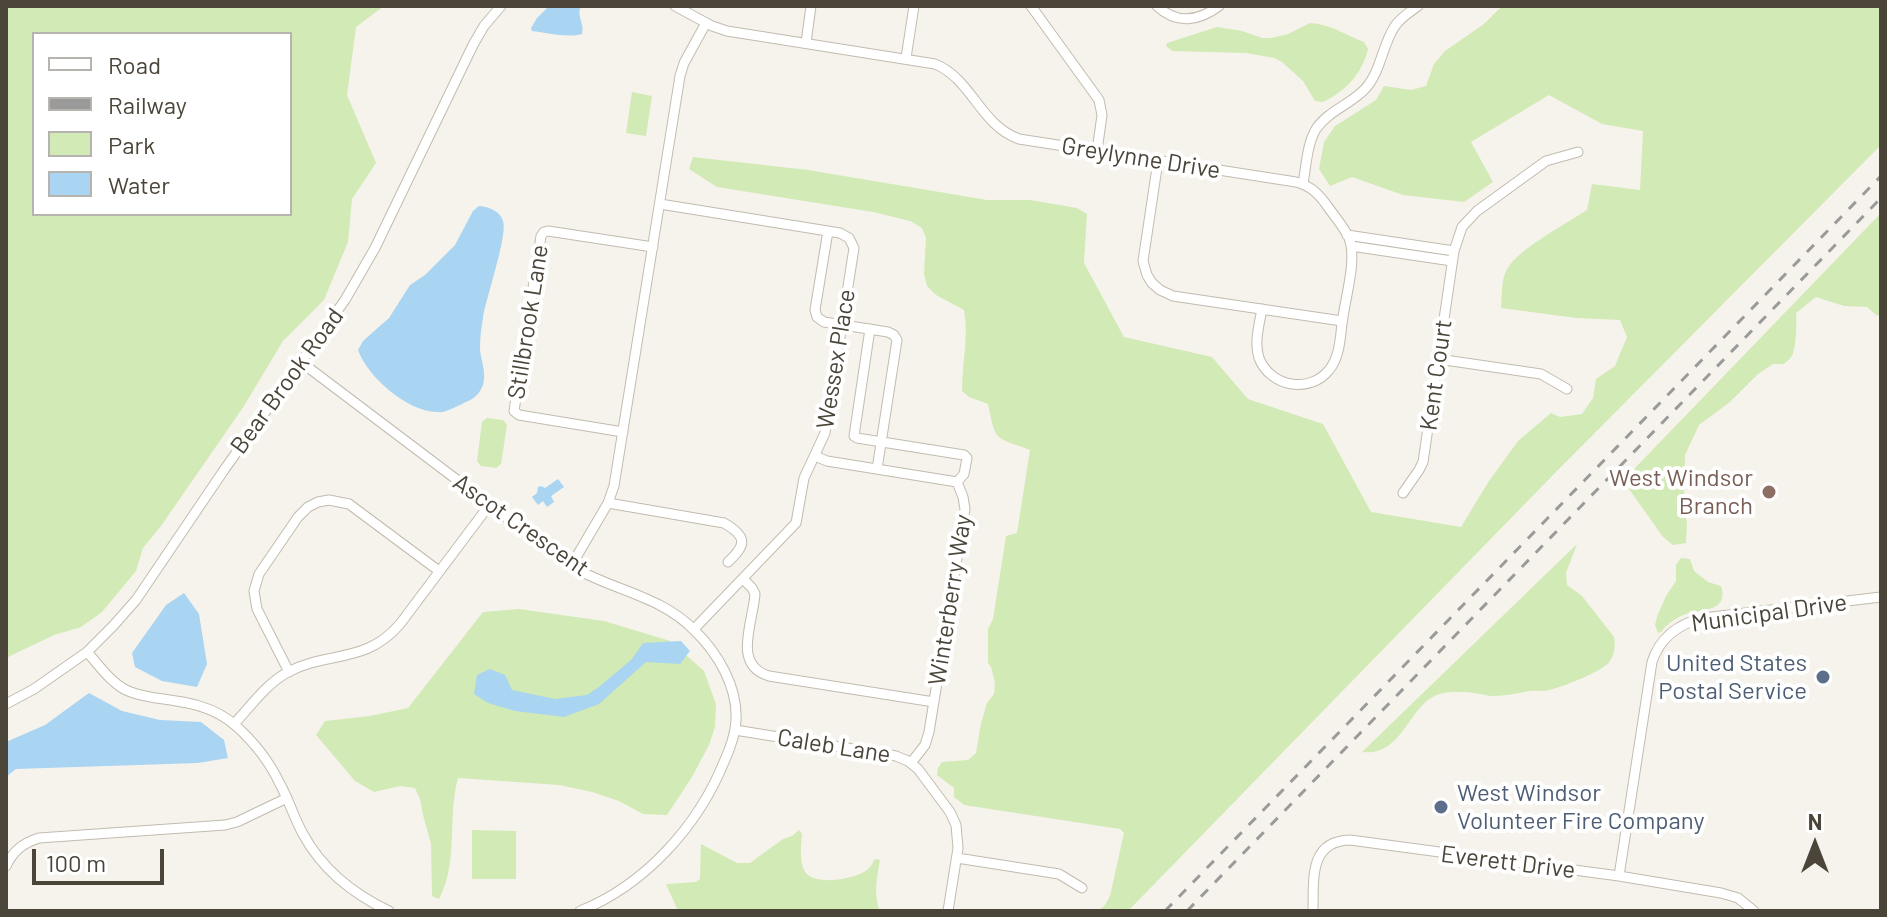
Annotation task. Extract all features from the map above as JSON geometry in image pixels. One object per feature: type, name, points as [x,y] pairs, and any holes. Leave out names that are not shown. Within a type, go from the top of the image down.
[{"type":"street","name":"Bear Brook Road","points":[[6,704],[34,689],[87,652],[136,600],[345,300],[375,248],[473,45],[501,6]]},
{"type":"street","name":"Greylynne Drive","points":[[675,6],[727,31],[931,62],[949,71],[963,84],[990,120],[1008,135],[1023,140],[1303,184]]},
{"type":"street","points":[[806,43],[811,6]]},
{"type":"street","points":[[906,58],[914,6]]},
{"type":"street","points":[[1031,6],[1100,102],[1102,117],[1097,151]]},
{"type":"street","points":[[1157,6],[1171,16],[1185,20],[1202,17],[1219,6]]},
{"type":"street","points":[[1262,309],[1257,342],[1260,359],[1272,376],[1299,385],[1322,377],[1337,357],[1351,260],[1349,240],[1319,194],[1303,184],[1311,143],[1317,127],[1367,86],[1394,27],[1418,6]]},
{"type":"street","points":[[571,566],[608,503],[614,486],[680,76],[706,23]]},
{"type":"street","name":"Kent Court","points":[[1403,493],[1422,464],[1453,256],[1462,227],[1474,213],[1547,160],[1578,152]]},
{"type":"street","points":[[1158,161],[1143,254],[1144,268],[1150,281],[1160,290],[1173,296],[1342,321]]},
{"type":"street","points":[[660,204],[828,231],[815,312],[820,321],[891,333],[897,341],[877,469]]},
{"type":"street","name":"Stillbrook Lane","points":[[623,432],[519,416],[514,411],[539,252],[542,234],[547,231],[653,247]]},
{"type":"street","name":"Wessex Place","points":[[694,629],[794,527],[803,480],[825,433],[854,247],[846,235],[828,231]]},
{"type":"street","points":[[1349,240],[1453,256]]},
{"type":"street","points":[[870,329],[854,435],[856,438],[965,455],[964,473],[957,482]]},
{"type":"street","points":[[1438,359],[1542,374],[1567,389]]},
{"type":"street","name":"Ascot Crescent","points":[[301,362],[571,566],[669,609],[694,629],[711,649],[731,686],[735,702],[735,730],[712,789],[697,813],[661,856],[620,889],[586,910]]},
{"type":"street","name":"Winterberry Way","points":[[815,456],[827,461],[957,482],[964,500],[928,739],[911,763]]},
{"type":"street","points":[[289,672],[257,609],[254,591],[259,574],[308,507],[325,500],[349,504],[439,571]]},
{"type":"street","points":[[608,503],[724,523],[739,534],[743,542],[741,550],[728,562]]},
{"type":"street","points":[[234,724],[269,686],[289,672],[364,651],[380,643],[400,624],[490,504]]},
{"type":"street","points":[[743,579],[755,596],[747,650],[751,664],[759,672],[767,676],[934,702]]},
{"type":"street","name":"Municipal Drive","points":[[1619,876],[1652,662],[1668,634],[1686,623],[1703,618],[1881,597]]},
{"type":"street","points":[[87,652],[125,690],[199,705],[234,724],[265,759],[317,855],[368,906],[389,911]]},
{"type":"street","name":"Caleb Lane","points":[[735,730],[894,755],[911,763],[953,818],[958,836],[948,911]]},
{"type":"street","points":[[6,866],[17,850],[39,838],[225,825],[287,798]]},
{"type":"street","name":"Everett Drive","points":[[1313,911],[1316,861],[1328,845],[1342,840],[1619,876],[1721,893],[1738,898],[1754,911]]},
{"type":"street","points":[[957,858],[1059,874],[1082,888]]},
{"type":"green space","points":[[6,6],[384,6],[356,27],[347,95],[376,163],[352,199],[348,242],[324,300],[283,341],[244,406],[143,548],[136,571],[102,612],[81,627],[54,635],[6,658]]},
{"type":"green space","points":[[1502,6],[1881,6],[1881,145],[1553,475],[1128,911],[1098,911],[1110,896],[1124,833],[1120,829],[964,805],[954,797],[954,788],[937,775],[942,762],[968,760],[976,753],[987,703],[994,694],[995,683],[988,663],[988,629],[993,619],[1006,536],[1017,533],[1030,450],[998,436],[988,404],[962,391],[966,340],[964,310],[936,295],[927,286],[924,274],[926,238],[922,228],[910,221],[873,212],[717,187],[689,169],[693,157],[808,170],[987,200],[1030,200],[1077,208],[1087,214],[1084,263],[1124,337],[1212,357],[1248,399],[1323,424],[1371,512],[1461,527],[1518,441],[1551,413],[1560,417],[1582,414],[1593,398],[1596,379],[1615,366],[1627,337],[1620,320],[1576,318],[1501,308],[1502,284],[1506,271],[1520,255],[1587,210],[1592,184],[1640,190],[1643,131],[1602,124],[1549,95],[1471,142],[1493,182],[1464,202],[1403,195],[1352,177],[1330,186],[1319,169],[1324,142],[1335,126],[1376,100],[1384,86],[1411,90],[1426,86],[1434,64],[1445,51],[1484,24]]},
{"type":"green space","points":[[1310,23],[1364,42],[1368,49],[1352,81],[1323,102],[1315,101],[1303,81],[1274,58],[1246,53],[1172,51],[1166,46],[1167,43],[1217,27],[1271,38]]},
{"type":"green space","points":[[632,92],[652,96],[646,136],[626,133]]},
{"type":"green space","points":[[1881,213],[1881,316],[1867,307],[1844,306],[1816,297],[1796,313],[1796,339],[1791,358],[1784,364],[1773,364],[1758,374],[1730,402],[1699,425],[1685,455],[1686,543],[1673,545],[1663,537],[1629,489],[1635,468]]},
{"type":"green space","points":[[487,418],[503,420],[507,425],[501,464],[496,468],[481,466],[477,461],[482,422]]},
{"type":"green space","points":[[1577,544],[1566,573],[1567,585],[1582,596],[1614,637],[1614,653],[1606,665],[1546,691],[1493,696],[1452,692],[1432,697],[1388,746],[1362,752]]},
{"type":"green space","points":[[1681,558],[1690,559],[1694,571],[1708,582],[1721,586],[1723,595],[1717,606],[1681,616],[1658,633],[1655,625],[1657,617],[1676,581],[1676,565]]},
{"type":"green space","points":[[519,609],[604,621],[670,641],[704,671],[716,704],[715,727],[692,777],[667,815],[643,814],[619,801],[559,785],[458,778],[449,870],[439,899],[432,896],[431,844],[415,788],[400,786],[374,792],[355,781],[316,735],[325,721],[408,708],[483,612]]},
{"type":"green space","points":[[472,830],[516,831],[516,879],[472,879]]},
{"type":"green space","points":[[799,830],[802,834],[802,865],[811,877],[827,880],[846,878],[867,870],[875,859],[880,860],[876,892],[880,911],[678,911],[666,884],[700,879],[701,844],[737,863],[750,863]]},
{"type":"water","points":[[549,6],[581,6],[582,34],[532,31],[537,18]]},
{"type":"water","points":[[479,206],[497,212],[504,228],[481,329],[483,386],[474,397],[452,409],[440,412],[425,410],[390,391],[370,371],[358,350],[363,341],[389,318],[410,285],[425,275],[455,245],[473,211]]},
{"type":"water","points":[[558,479],[564,487],[551,496],[554,502],[547,507],[543,501],[538,505],[532,497],[538,487],[545,488]]},
{"type":"water","points":[[184,593],[199,614],[207,664],[197,687],[162,681],[135,667],[132,653],[166,605]]},
{"type":"water","points":[[681,641],[690,651],[680,664],[646,662],[599,704],[564,717],[515,711],[488,703],[474,694],[477,675],[490,669],[505,675],[512,690],[555,699],[587,695],[632,659],[643,643]]},
{"type":"water","points":[[89,693],[122,711],[160,720],[201,722],[224,740],[228,758],[198,763],[16,769],[6,777],[6,742],[45,725]]},
{"type":"railway","points":[[1165,911],[1881,176]]},
{"type":"railway","points":[[1187,911],[1881,198]]},
{"type":"place","name":"West Windsor Branch","points":[[1769,492]]},
{"type":"place","name":"United States Postal Service","points":[[1823,677]]},
{"type":"place","name":"West Windsor Volunteer Fire Company","points":[[1441,807]]}]
